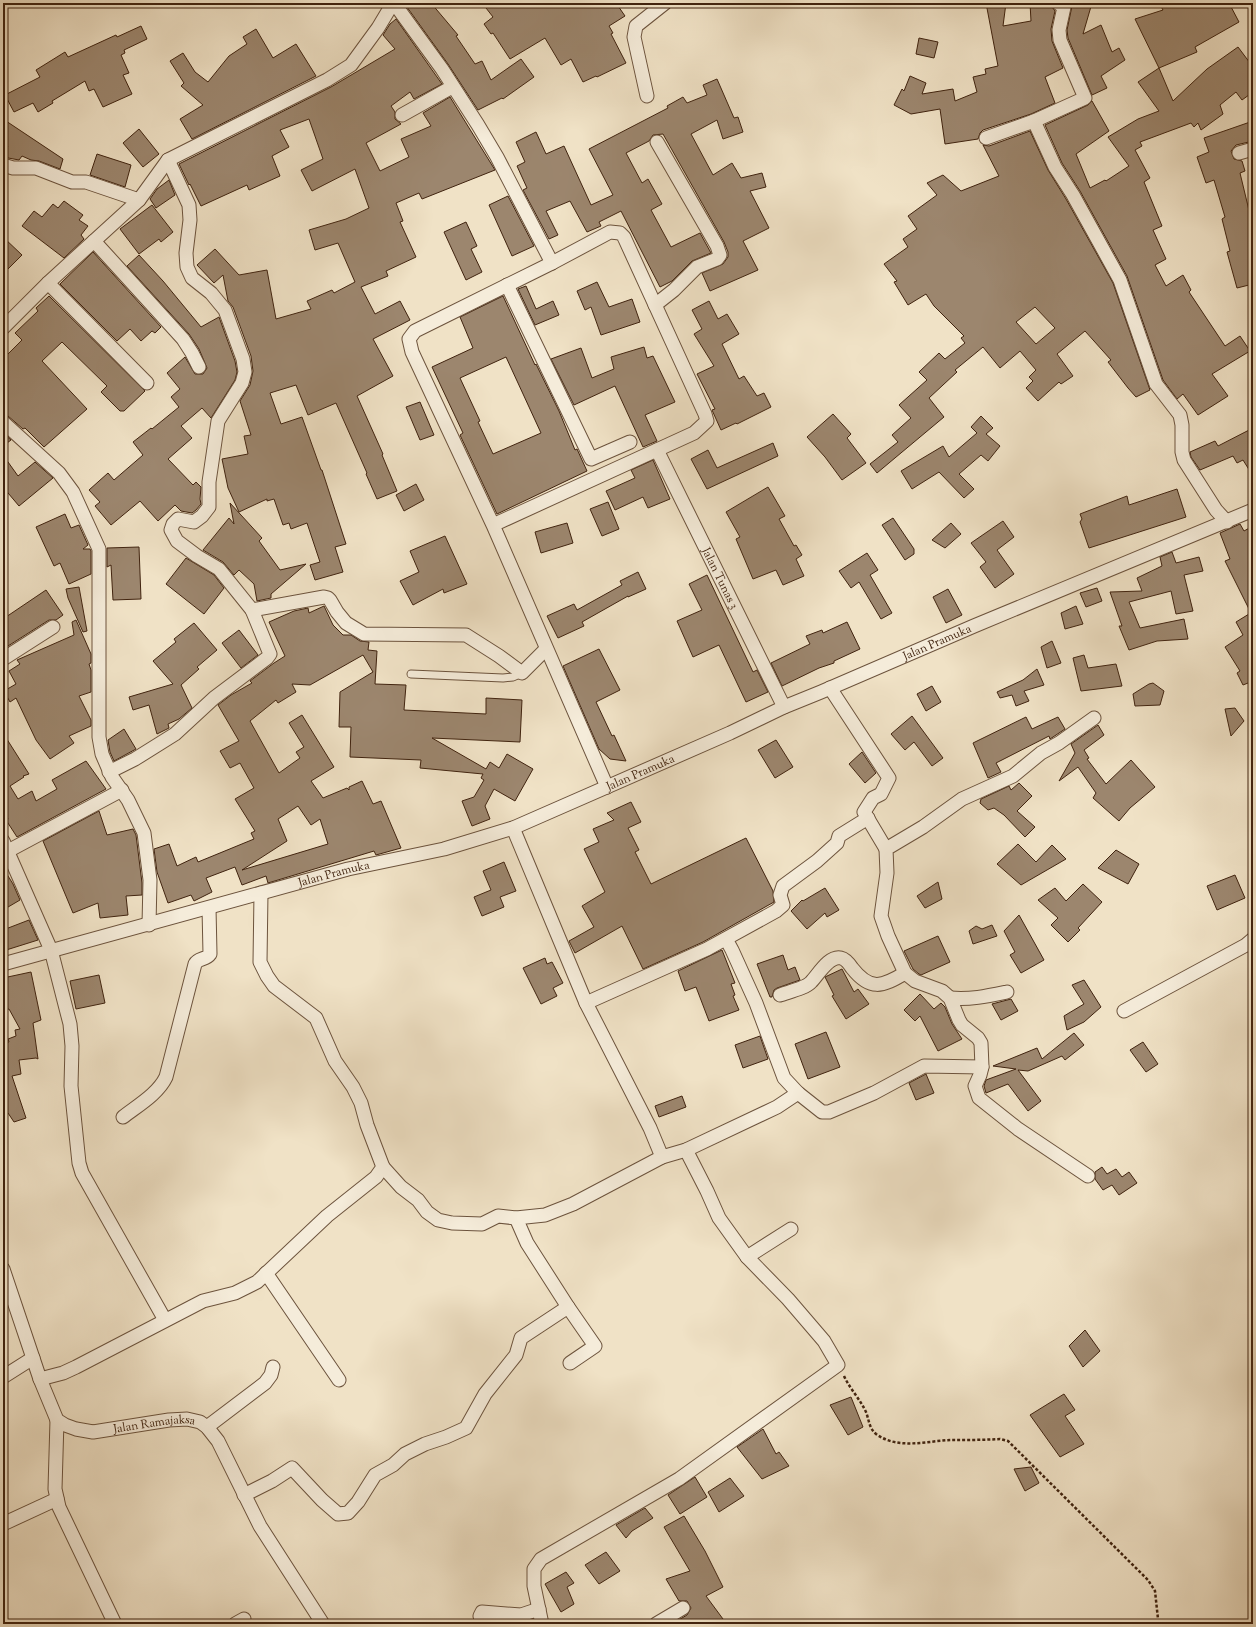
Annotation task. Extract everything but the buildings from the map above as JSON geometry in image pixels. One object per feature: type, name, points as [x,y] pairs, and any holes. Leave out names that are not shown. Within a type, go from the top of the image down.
[{"type":"street","points":[[3,328],[48,283],[139,200],[168,160],[327,80],[351,65],[378,28],[393,3],[478,125],[497,157],[552,264]]},
{"type":"street","points":[[647,96],[634,37],[636,26],[665,3]]},
{"type":"street","points":[[986,138],[1034,121],[1085,98],[1060,40],[1059,30],[1064,4]]},
{"type":"street","points":[[402,115],[452,87]]},
{"type":"street","points":[[1034,121],[1055,167],[1073,195],[1120,280],[1156,384],[1180,415],[1182,425],[1182,452],[1184,460],[1216,510],[1227,522]]},
{"type":"street","points":[[655,305],[674,290],[697,267],[717,259],[720,255],[717,246],[657,142]]},
{"type":"street","points":[[1239,153],[1253,149]]},
{"type":"street","points":[[109,772],[135,759],[175,734],[214,698],[267,658],[270,654],[252,610],[219,569],[197,556],[177,541],[171,530],[173,524],[178,519],[194,522],[202,516],[209,507],[210,482],[218,421],[242,383],[245,372],[243,359],[225,310],[211,293],[192,278],[187,267],[186,253],[190,220],[189,205],[168,160]]},
{"type":"street","points":[[3,165],[13,168],[36,168],[72,182],[86,182],[139,200]]},
{"type":"street","points":[[493,525],[694,433],[707,421],[624,237],[620,233],[610,232],[552,264],[415,331],[409,339],[412,352],[493,525],[607,787]]},
{"type":"street","points":[[94,241],[182,339],[192,353],[199,367]]},
{"type":"street","points":[[48,283],[147,383]]},
{"type":"street","points":[[507,285],[591,459],[630,442]]},
{"type":"street","points":[[3,422],[59,473],[78,502],[98,548],[99,737],[102,754],[109,772],[128,800],[144,833],[150,880],[149,924]]},
{"type":"street","name":"Jalan Tunas 3","points":[[658,450],[784,707]]},
{"type":"street","name":"Jalan Pramuka","points":[[3,964],[348,869],[444,849],[512,828],[730,733],[784,707],[1253,510]]},
{"type":"street","points":[[252,610],[324,597],[328,598],[346,623],[364,634],[466,635],[500,656],[522,673],[546,649]]},
{"type":"street","points":[[3,658],[53,627]]},
{"type":"street","points":[[830,688],[889,778],[882,794],[873,798],[864,812],[886,849],[887,873],[881,916],[888,936],[905,973],[915,980],[942,992],[950,998],[962,1025],[978,1038],[981,1043],[982,1067],[975,1086],[979,1098],[1018,1129],[1088,1176]]},
{"type":"street","points":[[886,849],[923,827],[962,799],[1013,776],[1041,753],[1059,743],[1094,718]]},
{"type":"street","points":[[122,790],[6,846],[51,950],[70,1024],[72,1046],[71,1086],[79,1163],[82,1173],[164,1320]]},
{"type":"street","points":[[586,1003],[707,949],[781,908],[783,905],[780,895],[783,886],[817,861],[837,843],[839,836],[868,818]]},
{"type":"street","points":[[512,828],[586,1003],[650,1128],[662,1157]]},
{"type":"street","points":[[261,893],[260,962],[264,972],[274,986],[316,1018],[335,1061],[353,1087],[361,1103],[367,1125],[383,1167],[401,1187],[418,1200],[427,1212],[438,1220],[452,1224],[482,1224],[498,1216],[516,1218],[545,1215],[573,1204],[662,1157],[686,1150],[777,1107],[798,1093]]},
{"type":"street","points":[[123,1117],[156,1090],[166,1078],[195,964],[198,960],[210,954],[209,908]]},
{"type":"street","points":[[726,939],[756,1003],[784,1078],[798,1093],[822,1112],[829,1112],[874,1093],[924,1066],[982,1067]]},
{"type":"street","points":[[1124,1011],[1246,946],[1253,939]]},
{"type":"street","points":[[780,995],[810,984],[825,965],[834,959],[841,958],[847,961],[859,977],[868,983],[879,984],[893,980],[905,973]]},
{"type":"street","points":[[950,998],[981,998],[1007,992]]},
{"type":"street","points":[[542,1624],[534,1586],[534,1569],[541,1559],[680,1479],[838,1365],[819,1335],[747,1257],[719,1218],[686,1150]]},
{"type":"street","points":[[40,1379],[63,1373],[76,1367],[203,1301],[235,1293],[257,1282],[327,1216],[376,1177],[383,1167]]},
{"type":"street","points":[[516,1218],[527,1243],[595,1346],[570,1363]]},
{"type":"street","points":[[747,1257],[792,1230]]},
{"type":"street","points":[[3,1269],[40,1379],[57,1420],[55,1489],[59,1507],[112,1623]]},
{"type":"street","points":[[266,1273],[339,1380]]},
{"type":"street","points":[[244,1495],[272,1481],[292,1468],[322,1500],[338,1514],[348,1513],[358,1502],[375,1476],[394,1465],[405,1454],[425,1444],[466,1428],[485,1394],[516,1355],[521,1338],[568,1307]]},
{"type":"street","points":[[3,1377],[33,1358]]},
{"type":"street","points":[[207,1427],[265,1383],[271,1375],[273,1367]]},
{"type":"street","name":"Jalan Ramajaksa","points":[[57,1420],[76,1429],[93,1432],[169,1420],[187,1419],[200,1422],[207,1427],[218,1441],[260,1526],[323,1624]]},
{"type":"street","points":[[3,1524],[57,1499]]},
{"type":"street","points":[[656,1624],[683,1608]]},
{"type":"street","points":[[482,1624],[480,1616],[482,1612],[521,1615],[539,1609]]},
{"type":"lane","points":[[411,674],[503,678],[513,677],[522,673]]},
{"type":"path","points":[[838,1365],[847,1383],[858,1396],[866,1413],[871,1429],[877,1434],[893,1442],[910,1444],[950,1440],[1000,1439],[1008,1441],[1148,1580],[1155,1590],[1158,1619],[1157,1624]]}]
